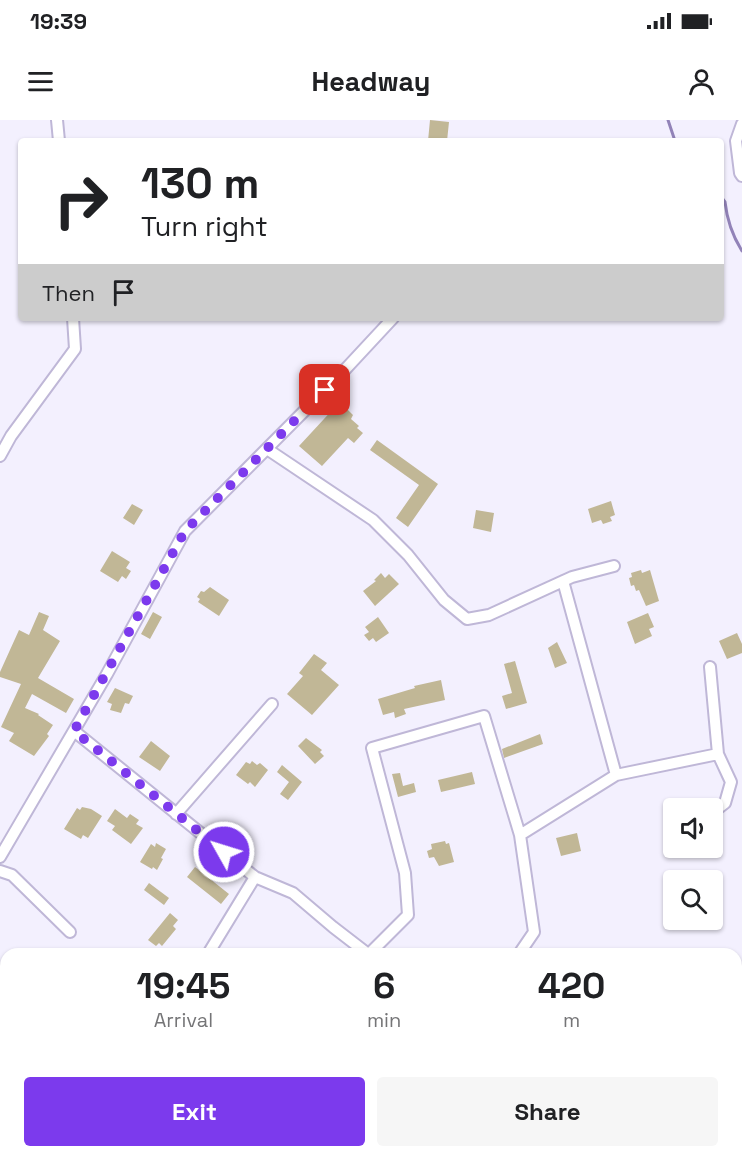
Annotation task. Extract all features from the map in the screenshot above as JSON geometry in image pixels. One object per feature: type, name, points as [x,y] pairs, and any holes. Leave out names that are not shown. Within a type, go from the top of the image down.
[{"type":"street","points":[[57,120],[59,138]]},
{"type":"street","points":[[742,124],[736,141],[742,176]]},
{"type":"street","points":[[0,456],[10,436],[75,349],[73,321]]},
{"type":"street","points":[[0,857],[74,731],[185,531],[340,375],[390,321]]},
{"type":"street","points":[[267,449],[373,520],[408,555],[444,600],[467,620],[489,615],[572,577],[614,566]]},
{"type":"street","points":[[563,581],[616,775]]},
{"type":"street","points":[[710,667],[718,754],[731,782],[723,805]]},
{"type":"street","points":[[176,814],[272,704]]},
{"type":"street","points":[[375,948],[408,915],[405,873],[372,748],[484,716],[520,835],[534,932],[523,948]]},
{"type":"street","points":[[74,731],[255,877],[293,893],[361,948]]},
{"type":"street","points":[[520,835],[616,775],[718,754]]},
{"type":"street","points":[[0,871],[12,875],[70,932]]},
{"type":"street","points":[[212,948],[255,877]]},
{"type":"building","points":[[430,120],[449,122],[447,138],[428,138]]},
{"type":"building","points":[[336,406],[344,412],[347,409],[353,415],[351,419],[363,433],[354,443],[348,438],[322,466],[299,446]]},
{"type":"building","points":[[377,440],[438,484],[408,527],[396,518],[419,485],[370,450]]},
{"type":"building","points":[[611,501],[615,515],[610,517],[612,521],[603,524],[601,520],[592,523],[588,509]]},
{"type":"building","points":[[132,504],[143,510],[134,525],[123,518]]},
{"type":"building","points":[[476,510],[494,513],[491,532],[473,528]]},
{"type":"building","points":[[112,551],[130,562],[126,568],[131,571],[126,579],[122,576],[118,582],[100,571]]},
{"type":"building","points":[[641,570],[642,573],[650,570],[659,601],[646,606],[639,590],[636,591],[634,585],[631,586],[629,578],[632,577],[631,573]]},
{"type":"building","points":[[381,573],[385,578],[389,574],[399,584],[375,606],[363,591],[376,581],[374,580]]},
{"type":"building","points":[[210,587],[229,600],[219,616],[198,602],[200,599],[197,597],[201,591],[204,592]]},
{"type":"building","points":[[39,612],[49,616],[43,630],[60,641],[38,678],[74,699],[66,713],[32,694],[25,708],[39,714],[53,725],[47,734],[49,736],[34,756],[9,741],[14,733],[1,727],[21,684],[0,677],[0,672],[19,630],[29,635]]},
{"type":"building","points":[[153,612],[162,617],[150,639],[141,634]]},
{"type":"building","points":[[648,613],[654,627],[649,629],[652,636],[635,644],[627,622]]},
{"type":"building","points":[[378,617],[389,633],[376,642],[373,638],[369,641],[364,635],[369,632],[365,627]]},
{"type":"building","points":[[737,633],[742,644],[742,653],[727,659],[719,641]]},
{"type":"building","points":[[557,642],[567,663],[555,668],[548,648]]},
{"type":"building","points":[[314,654],[327,663],[321,670],[339,685],[312,715],[287,694],[303,676],[299,673]]},
{"type":"building","points":[[515,661],[527,703],[506,709],[502,696],[512,693],[504,664]]},
{"type":"building","points":[[441,680],[445,700],[404,709],[406,714],[395,718],[394,712],[383,715],[378,699],[415,688],[414,686]]},
{"type":"building","points":[[115,688],[133,696],[129,704],[125,703],[121,713],[110,710],[112,704],[107,702]]},
{"type":"building","points":[[540,734],[543,744],[504,758],[502,749]]},
{"type":"building","points":[[306,738],[322,750],[320,752],[324,756],[315,764],[298,746]]},
{"type":"building","points":[[151,741],[170,756],[160,771],[139,757]]},
{"type":"building","points":[[252,761],[257,765],[260,763],[268,770],[255,787],[236,775],[246,762],[250,764]]},
{"type":"building","points":[[282,765],[302,782],[288,800],[280,794],[289,782],[277,772]]},
{"type":"building","points":[[472,772],[475,784],[441,792],[438,780]]},
{"type":"building","points":[[400,773],[403,786],[414,783],[416,792],[398,797],[392,774]]},
{"type":"building","points":[[82,807],[91,809],[102,816],[88,838],[83,835],[81,839],[64,829],[77,808],[80,810]]},
{"type":"building","points":[[115,809],[127,818],[130,814],[139,820],[136,824],[143,828],[131,844],[112,830],[115,826],[107,821]]},
{"type":"building","points":[[577,833],[581,851],[561,856],[556,838]]},
{"type":"building","points":[[445,841],[446,844],[449,843],[454,862],[439,866],[434,857],[429,858],[427,851],[432,849],[431,844]]},
{"type":"building","points":[[156,843],[166,849],[157,870],[140,862],[151,844],[155,847]]},
{"type":"building","points":[[195,867],[229,894],[221,904],[187,877]]},
{"type":"building","points":[[149,883],[169,898],[164,905],[144,890]]},
{"type":"building","points":[[170,913],[178,920],[173,926],[176,929],[162,946],[159,943],[156,946],[148,940]]},
{"type":"waterway","points":[[668,120],[674,138]]},
{"type":"waterway","points":[[724,201],[730,227],[742,251]]},
{"type":"route","points":[[224,852],[74,731],[185,531],[325,390]]}]
